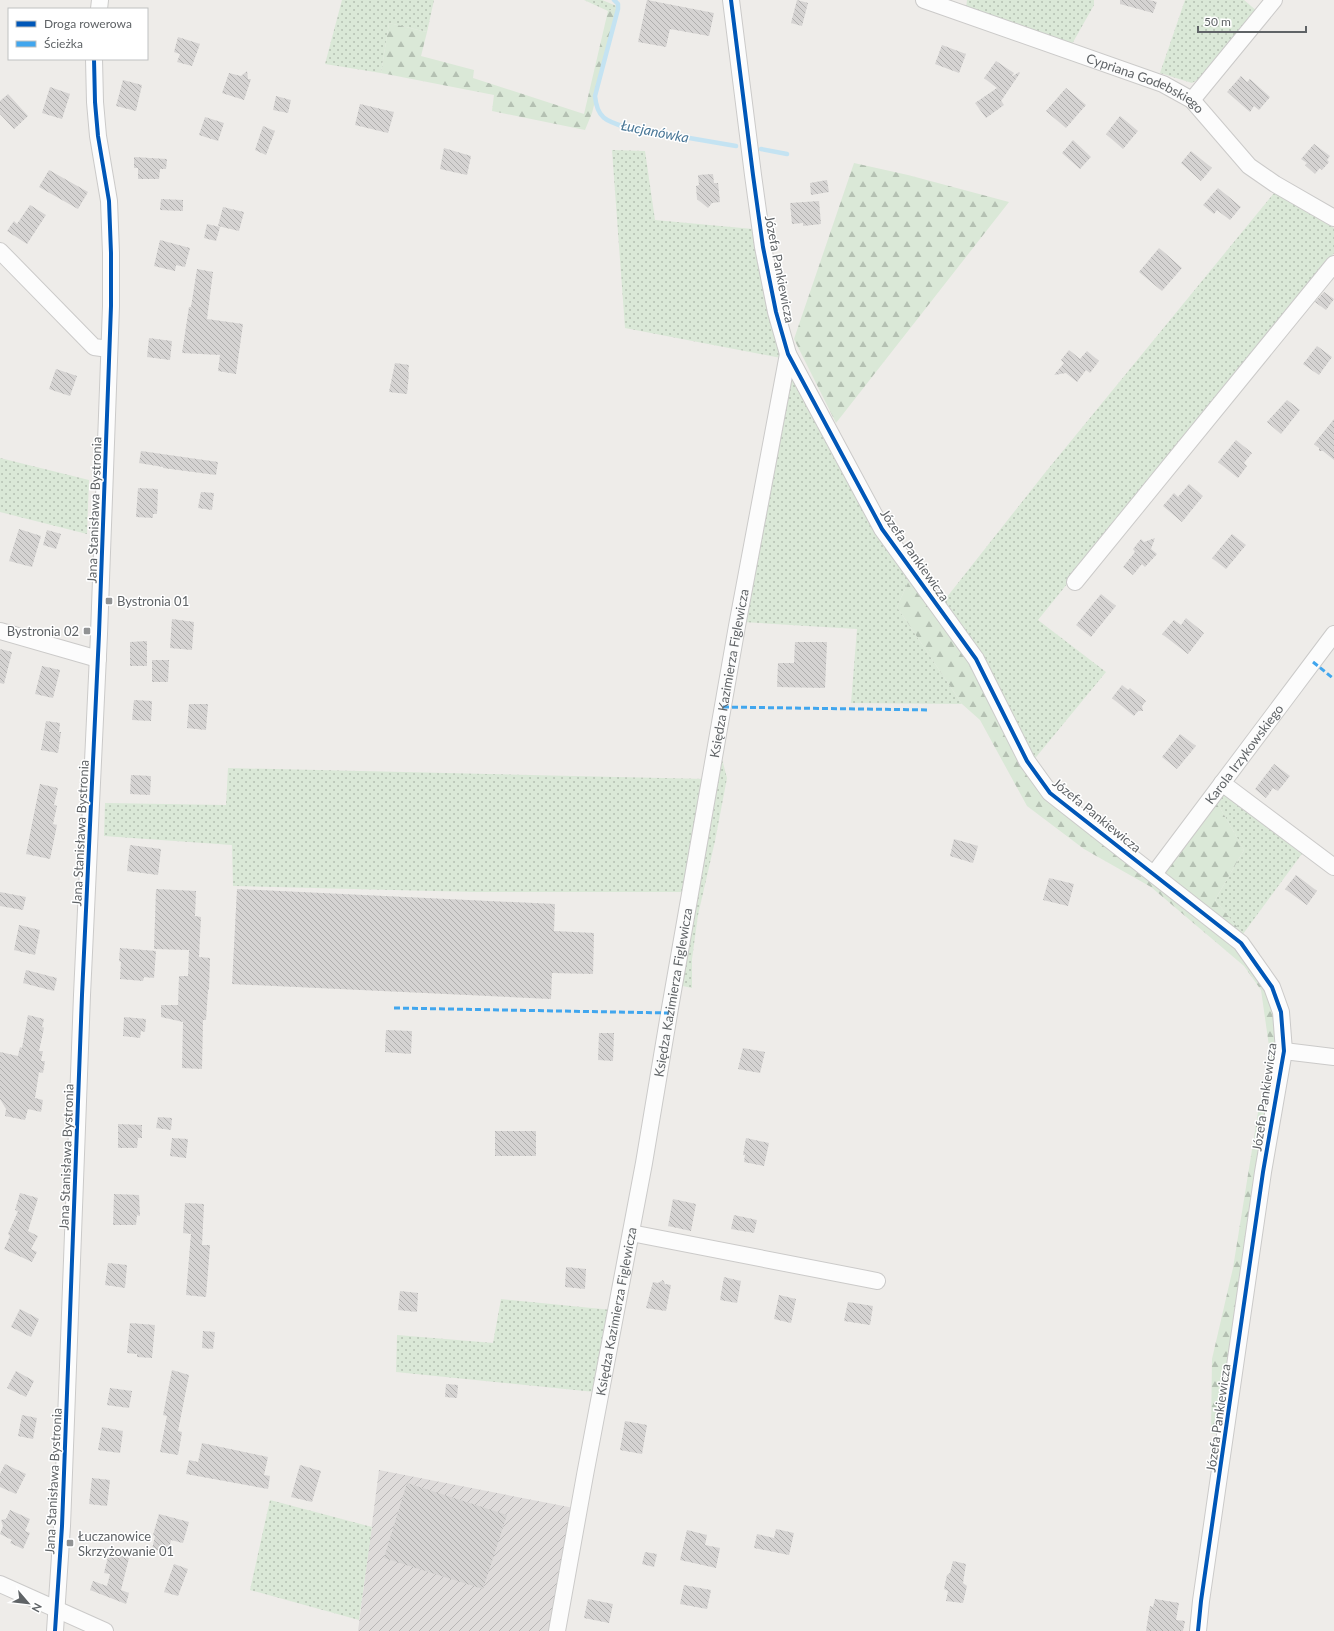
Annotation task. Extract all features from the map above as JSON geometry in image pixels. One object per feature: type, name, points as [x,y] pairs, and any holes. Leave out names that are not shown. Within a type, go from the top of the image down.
[{"type":"street","name":"Józefa Pankiewicza","points":[[730,0],[763,247],[776,312],[788,354],[882,529],[976,659],[1027,761],[1050,793],[1242,943],[1272,987],[1281,1012],[1284,1051],[1263,1172],[1201,1601],[1198,1631]]},
{"type":"street","name":"Cypriana Godebskiego","points":[[924,0],[1163,84],[1192,100],[1249,166],[1275,184],[1334,218]]},
{"type":"street","points":[[1192,100],[1274,0]]},
{"type":"street","name":"Jana Stanisława Bystronia","points":[[55,1631],[62,1526],[82,995],[98,659],[112,261],[109,209],[97,122],[94,60]]},
{"type":"street","points":[[0,251],[94,347],[109,350]]},
{"type":"street","points":[[1075,582],[1334,264]]},
{"type":"street","name":"Księdza Kazimierza Figlewicza","points":[[557,1631],[631,1233],[737,626],[788,354]]},
{"type":"street","points":[[0,631],[98,659]]},
{"type":"street","name":"Karola Irzykowskiego","points":[[1154,874],[1334,634]]},
{"type":"street","points":[[1222,782],[1334,867]]},
{"type":"street","points":[[1284,1051],[1334,1057]]},
{"type":"street","points":[[631,1233],[877,1281]]},
{"type":"street","points":[[0,1584],[105,1631]]},
{"type":"shaded area","points":[[379,1470],[574,1508],[551,1631],[358,1631]]},
{"type":"green space","points":[[342,0],[434,0],[427,32],[389,23],[381,73],[325,64]]},
{"type":"green space","points":[[584,0],[602,0],[619,7],[608,11]]},
{"type":"green space","points":[[967,0],[1094,0],[1094,5],[1072,44],[966,9]]},
{"type":"green space","points":[[1185,0],[1244,0],[1258,12],[1208,73],[1192,83],[1160,73]]},
{"type":"green space","points":[[619,7],[592,113],[585,130],[492,111],[494,95],[381,73],[389,23],[427,32],[421,56],[474,70],[473,78],[584,114],[608,11]]},
{"type":"green space","points":[[612,150],[645,151],[655,220],[753,229],[781,358],[625,328]]},
{"type":"green space","points":[[854,163],[908,175],[1009,202],[836,423],[794,339]]},
{"type":"green space","points":[[1274,193],[1334,228],[1334,253],[1038,620],[1106,672],[1032,762],[943,602],[1044,474]]},
{"type":"green space","points":[[789,368],[911,576],[897,607],[962,704],[851,703],[857,629],[743,622]]},
{"type":"green space","points":[[0,458],[89,480],[87,534],[0,512]]},
{"type":"green space","points":[[911,576],[972,664],[1041,792],[1238,945],[1269,990],[1278,1018],[1278,1060],[1221,1436],[1211,1433],[1212,1359],[1233,1268],[1259,1106],[1271,1060],[1261,990],[1244,966],[1151,887],[1084,849],[1027,806],[980,720],[962,704],[897,607]]},
{"type":"green space","points":[[719,748],[727,778],[715,841],[698,915],[692,959],[692,988],[678,985]]},
{"type":"green space","points":[[228,768],[706,779],[692,853],[682,892],[474,892],[233,886],[232,845],[104,836],[105,803],[226,805]]},
{"type":"green space","points":[[1220,795],[1226,795],[1304,851],[1243,934],[1215,900],[1244,850],[1215,799]]},
{"type":"green space","points":[[1215,799],[1244,850],[1215,900],[1243,934],[1159,873]]},
{"type":"green space","points":[[501,1299],[612,1310],[595,1392],[396,1372],[397,1335],[493,1343]]},
{"type":"green space","points":[[270,1500],[372,1527],[359,1620],[250,1590]]},
{"type":"building","points":[[647,0],[714,13],[709,36],[670,29],[666,47],[638,42]]},
{"type":"building","points":[[797,0],[808,3],[802,26],[791,23]]},
{"type":"building","points":[[1120,0],[1149,0],[1157,2],[1153,13],[1120,4]]},
{"type":"building","points":[[178,37],[200,44],[192,66],[177,62],[180,54],[174,52]]},
{"type":"building","points":[[942,45],[966,54],[959,73],[935,64]]},
{"type":"building","points":[[996,61],[1014,73],[1011,77],[1019,72],[1020,73],[1001,101],[1004,105],[986,118],[975,103],[997,88],[984,78]]},
{"type":"building","points":[[247,71],[248,79],[251,79],[244,100],[222,93],[229,73],[241,76]]},
{"type":"building","points":[[1241,76],[1247,82],[1250,79],[1270,97],[1259,110],[1254,106],[1250,112],[1227,92]]},
{"type":"building","points":[[123,80],[142,85],[136,111],[116,106]]},
{"type":"building","points":[[50,87],[70,94],[62,119],[42,113]]},
{"type":"building","points":[[1066,88],[1086,105],[1066,128],[1046,111]]},
{"type":"building","points":[[8,94],[28,116],[14,129],[0,114],[0,101]]},
{"type":"building","points":[[276,96],[291,100],[288,113],[273,110]]},
{"type":"building","points":[[360,104],[394,112],[388,133],[355,125]]},
{"type":"building","points":[[1120,116],[1138,131],[1123,149],[1106,134]]},
{"type":"building","points":[[205,117],[224,123],[218,141],[199,135]]},
{"type":"building","points":[[263,126],[275,131],[266,155],[255,150]]},
{"type":"building","points":[[1073,140],[1091,157],[1080,169],[1062,153]]},
{"type":"building","points":[[1314,144],[1330,156],[1327,160],[1329,162],[1322,170],[1320,168],[1315,174],[1305,165],[1307,163],[1301,159]]},
{"type":"building","points":[[444,148],[471,156],[467,175],[440,169]]},
{"type":"building","points":[[1191,151],[1212,168],[1201,181],[1181,163]]},
{"type":"building","points":[[134,157],[167,159],[166,169],[160,169],[159,179],[138,179],[138,168],[134,168]]},
{"type":"building","points":[[49,170],[88,192],[78,209],[39,187]]},
{"type":"building","points":[[713,174],[714,183],[718,183],[720,202],[712,203],[708,208],[697,199],[696,186],[699,185],[698,175]]},
{"type":"building","points":[[827,180],[829,192],[811,195],[810,183]]},
{"type":"building","points":[[1218,188],[1241,207],[1230,220],[1217,210],[1214,214],[1203,205]]},
{"type":"building","points":[[161,199],[183,200],[183,211],[160,210]]},
{"type":"building","points":[[819,201],[821,224],[803,226],[803,223],[792,224],[790,203]]},
{"type":"building","points":[[30,205],[46,215],[27,244],[7,231],[14,221],[17,224]]},
{"type":"building","points":[[223,207],[244,212],[239,231],[218,226]]},
{"type":"building","points":[[207,224],[220,227],[216,241],[204,238]]},
{"type":"building","points":[[160,240],[190,248],[185,267],[176,265],[175,271],[154,266]]},
{"type":"building","points":[[1159,248],[1182,268],[1162,291],[1139,272]]},
{"type":"building","points":[[197,269],[213,272],[207,319],[243,324],[236,374],[218,371],[220,355],[182,353]]},
{"type":"building","points":[[1324,292],[1334,299],[1326,310],[1315,302]]},
{"type":"building","points":[[149,338],[172,341],[170,360],[147,357]]},
{"type":"building","points":[[1317,346],[1332,357],[1319,375],[1303,364]]},
{"type":"building","points":[[1069,350],[1080,359],[1087,351],[1099,361],[1090,373],[1086,370],[1077,382],[1066,373],[1054,375],[1064,363],[1061,360]]},
{"type":"building","points":[[395,363],[409,365],[407,394],[389,392]]},
{"type":"building","points":[[56,369],[77,376],[70,396],[49,389]]},
{"type":"building","points":[[1287,400],[1300,410],[1281,434],[1267,422]]},
{"type":"building","points":[[1334,419],[1334,460],[1323,451],[1319,451],[1319,448],[1314,444]]},
{"type":"building","points":[[1236,440],[1252,453],[1244,463],[1247,466],[1238,478],[1218,462]]},
{"type":"building","points":[[141,451],[218,462],[216,475],[163,468],[139,463]]},
{"type":"building","points":[[1189,484],[1203,496],[1182,522],[1163,506],[1174,493],[1178,497]]},
{"type":"building","points":[[138,488],[158,489],[157,514],[153,514],[153,518],[136,517]]},
{"type":"building","points":[[201,492],[214,493],[212,510],[198,508]]},
{"type":"building","points":[[19,529],[41,536],[32,567],[9,561]]},
{"type":"building","points":[[47,530],[61,534],[56,549],[43,545]]},
{"type":"building","points":[[1232,534],[1246,545],[1226,569],[1212,558]]},
{"type":"building","points":[[1155,538],[1151,549],[1157,554],[1145,567],[1142,564],[1133,575],[1123,567],[1135,552],[1133,549],[1141,539],[1144,542]]},
{"type":"building","points":[[1101,594],[1116,606],[1091,637],[1076,625]]},
{"type":"building","points":[[1186,618],[1204,633],[1188,654],[1162,634],[1174,620],[1181,625]]},
{"type":"building","points":[[172,619],[194,622],[192,650],[170,648]]},
{"type":"building","points":[[147,641],[147,666],[130,666],[130,642]]},
{"type":"building","points":[[795,642],[827,642],[825,688],[777,687],[778,663],[794,663]]},
{"type":"building","points":[[0,649],[12,652],[4,684],[0,683]]},
{"type":"building","points":[[152,660],[169,660],[168,682],[152,682]]},
{"type":"building","points":[[42,666],[60,670],[53,698],[35,694]]},
{"type":"building","points":[[1122,685],[1128,690],[1130,688],[1146,701],[1142,706],[1143,711],[1138,711],[1134,716],[1112,698]]},
{"type":"building","points":[[134,700],[152,701],[151,721],[132,720]]},
{"type":"building","points":[[189,704],[208,704],[206,730],[187,728]]},
{"type":"building","points":[[46,721],[60,723],[59,732],[61,732],[58,753],[41,750]]},
{"type":"building","points":[[1180,734],[1196,746],[1177,769],[1162,757]]},
{"type":"building","points":[[1274,764],[1290,776],[1278,791],[1273,788],[1266,798],[1255,789]]},
{"type":"building","points":[[131,775],[151,776],[150,795],[130,794]]},
{"type":"building","points":[[40,784],[58,788],[54,805],[57,806],[53,824],[57,825],[50,859],[26,854]]},
{"type":"building","points":[[954,839],[978,846],[973,863],[950,856]]},
{"type":"building","points":[[130,845],[161,849],[158,875],[127,871]]},
{"type":"building","points":[[1296,875],[1317,891],[1307,905],[1285,889]]},
{"type":"building","points":[[1049,878],[1074,884],[1068,906],[1043,900]]},
{"type":"building","points":[[156,889],[196,891],[195,916],[201,917],[199,957],[210,958],[206,1020],[203,1020],[202,1069],[182,1068],[183,1022],[161,1017],[161,1005],[178,1005],[179,976],[188,976],[189,950],[154,949]]},
{"type":"building","points":[[237,889],[555,904],[554,931],[594,933],[593,974],[552,973],[551,999],[232,984]]},
{"type":"building","points":[[0,892],[26,897],[23,910],[0,906]]},
{"type":"building","points":[[19,925],[40,930],[35,955],[14,950]]},
{"type":"building","points":[[120,948],[156,951],[154,978],[144,977],[143,981],[120,979]]},
{"type":"building","points":[[26,970],[57,978],[54,991],[23,983]]},
{"type":"building","points":[[28,1015],[44,1019],[42,1027],[44,1028],[39,1051],[43,1051],[41,1061],[45,1061],[43,1073],[39,1072],[35,1098],[43,1100],[41,1112],[28,1109],[25,1120],[5,1116],[6,1109],[0,1099],[0,1052],[18,1056],[20,1047],[22,1048]]},
{"type":"building","points":[[124,1017],[146,1019],[145,1032],[141,1031],[140,1038],[123,1036]]},
{"type":"building","points":[[386,1030],[412,1031],[411,1054],[385,1052]]},
{"type":"building","points":[[599,1033],[614,1033],[613,1061],[598,1060]]},
{"type":"building","points":[[743,1048],[765,1052],[760,1073],[738,1069]]},
{"type":"building","points":[[158,1117],[172,1118],[171,1130],[156,1128]]},
{"type":"building","points":[[118,1124],[142,1125],[142,1138],[138,1138],[137,1148],[118,1148]]},
{"type":"building","points":[[495,1131],[536,1131],[536,1156],[495,1156]]},
{"type":"building","points":[[172,1138],[188,1139],[186,1158],[170,1156]]},
{"type":"building","points":[[746,1138],[769,1143],[764,1166],[744,1162],[745,1155],[743,1155]]},
{"type":"building","points":[[20,1193],[38,1198],[28,1231],[38,1236],[31,1249],[37,1252],[32,1262],[4,1249],[10,1236],[8,1234],[18,1211],[15,1210]]},
{"type":"building","points":[[114,1194],[139,1195],[140,1216],[137,1215],[136,1225],[113,1225]]},
{"type":"building","points":[[673,1199],[696,1204],[691,1231],[668,1226]]},
{"type":"building","points":[[185,1203],[204,1204],[202,1245],[210,1245],[206,1297],[186,1295],[191,1234],[183,1233]]},
{"type":"building","points":[[734,1215],[757,1220],[754,1233],[731,1229]]},
{"type":"building","points":[[108,1263],[127,1265],[125,1288],[105,1285]]},
{"type":"building","points":[[566,1267],[586,1269],[585,1289],[565,1287]]},
{"type":"building","points":[[724,1277],[741,1281],[737,1303],[720,1300]]},
{"type":"building","points":[[663,1280],[665,1284],[671,1285],[666,1311],[646,1308],[653,1282],[658,1283]]},
{"type":"building","points":[[400,1291],[418,1293],[417,1312],[398,1310]]},
{"type":"building","points":[[779,1295],[796,1299],[791,1323],[774,1319]]},
{"type":"building","points":[[848,1302],[873,1306],[870,1325],[844,1321]]},
{"type":"building","points":[[20,1309],[39,1319],[31,1337],[11,1327]]},
{"type":"building","points":[[130,1323],[155,1325],[152,1358],[137,1357],[137,1354],[127,1353]]},
{"type":"building","points":[[203,1331],[215,1332],[213,1349],[202,1348]]},
{"type":"building","points":[[172,1370],[189,1375],[178,1431],[182,1432],[178,1455],[160,1452],[167,1416],[163,1415]]},
{"type":"building","points":[[16,1371],[34,1381],[26,1397],[7,1388]]},
{"type":"building","points":[[446,1384],[458,1385],[457,1398],[445,1397]]},
{"type":"building","points":[[110,1388],[132,1391],[129,1408],[107,1405]]},
{"type":"building","points":[[22,1415],[37,1418],[33,1439],[18,1436]]},
{"type":"building","points":[[625,1421],[647,1425],[642,1454],[620,1450]]},
{"type":"building","points":[[102,1427],[123,1431],[120,1453],[98,1450]]},
{"type":"building","points":[[202,1443],[268,1457],[264,1475],[270,1476],[268,1489],[186,1474],[189,1460],[198,1462]]},
{"type":"building","points":[[5,1464],[26,1474],[16,1494],[0,1487],[0,1474]]},
{"type":"building","points":[[300,1465],[321,1471],[312,1502],[291,1497]]},
{"type":"building","points":[[92,1478],[110,1480],[107,1506],[89,1504]]},
{"type":"building","points":[[407,1483],[507,1515],[483,1589],[384,1558]]},
{"type":"building","points":[[10,1510],[30,1519],[25,1531],[30,1533],[23,1549],[10,1543],[12,1540],[0,1534],[3,1526],[1,1520],[6,1519]]},
{"type":"building","points":[[159,1514],[189,1522],[183,1543],[171,1540],[168,1553],[152,1549],[155,1536],[153,1535]]},
{"type":"building","points":[[776,1529],[794,1533],[789,1555],[754,1548],[757,1534],[774,1538]]},
{"type":"building","points":[[687,1530],[707,1535],[705,1545],[720,1548],[716,1568],[680,1560]]},
{"type":"building","points":[[645,1552],[657,1554],[654,1567],[642,1564]]},
{"type":"building","points":[[109,1553],[129,1558],[121,1590],[129,1593],[126,1604],[90,1590],[93,1581],[107,1586],[110,1574],[104,1573]]},
{"type":"building","points":[[953,1561],[966,1564],[963,1583],[967,1586],[963,1603],[946,1601],[948,1591],[944,1589],[947,1575],[950,1573]]},
{"type":"building","points":[[174,1564],[188,1569],[178,1596],[164,1592]]},
{"type":"building","points":[[684,1585],[711,1590],[707,1609],[680,1604]]},
{"type":"building","points":[[588,1599],[613,1604],[609,1623],[584,1618]]},
{"type":"building","points":[[1155,1599],[1179,1603],[1176,1620],[1185,1621],[1183,1631],[1146,1631],[1150,1606],[1153,1607]]},
{"type":"waterway","name":"Łucjanówka","points":[[614,0],[618,4],[618,9],[595,96],[600,114],[613,123],[625,127],[736,146]]},
{"type":"waterway","name":"Łucjanówka","points":[[761,149],[787,154]]},
{"type":"marked path","points":[[1313,662],[1334,679]]},
{"type":"marked path","points":[[723,707],[930,710]]},
{"type":"marked path","points":[[394,1008],[669,1013]]},
{"type":"cycle path","points":[[731,0],[763,247],[776,312],[788,354],[882,529],[976,659],[1027,761],[1050,793],[1241,943],[1272,987],[1281,1012],[1284,1051],[1263,1172],[1201,1601],[1198,1631]]},
{"type":"cycle path","points":[[55,1631],[62,1526],[82,995],[99,634],[111,306],[109,201],[98,136],[95,102],[94,60]]},
{"type":"place","name":"Bystronia 01","points":[[109,601]]},
{"type":"place","name":"Bystronia 02","points":[[87,631]]},
{"type":"place","name":"Łuczanowice Skrzyżowanie 01","points":[[70,1543]]}]
